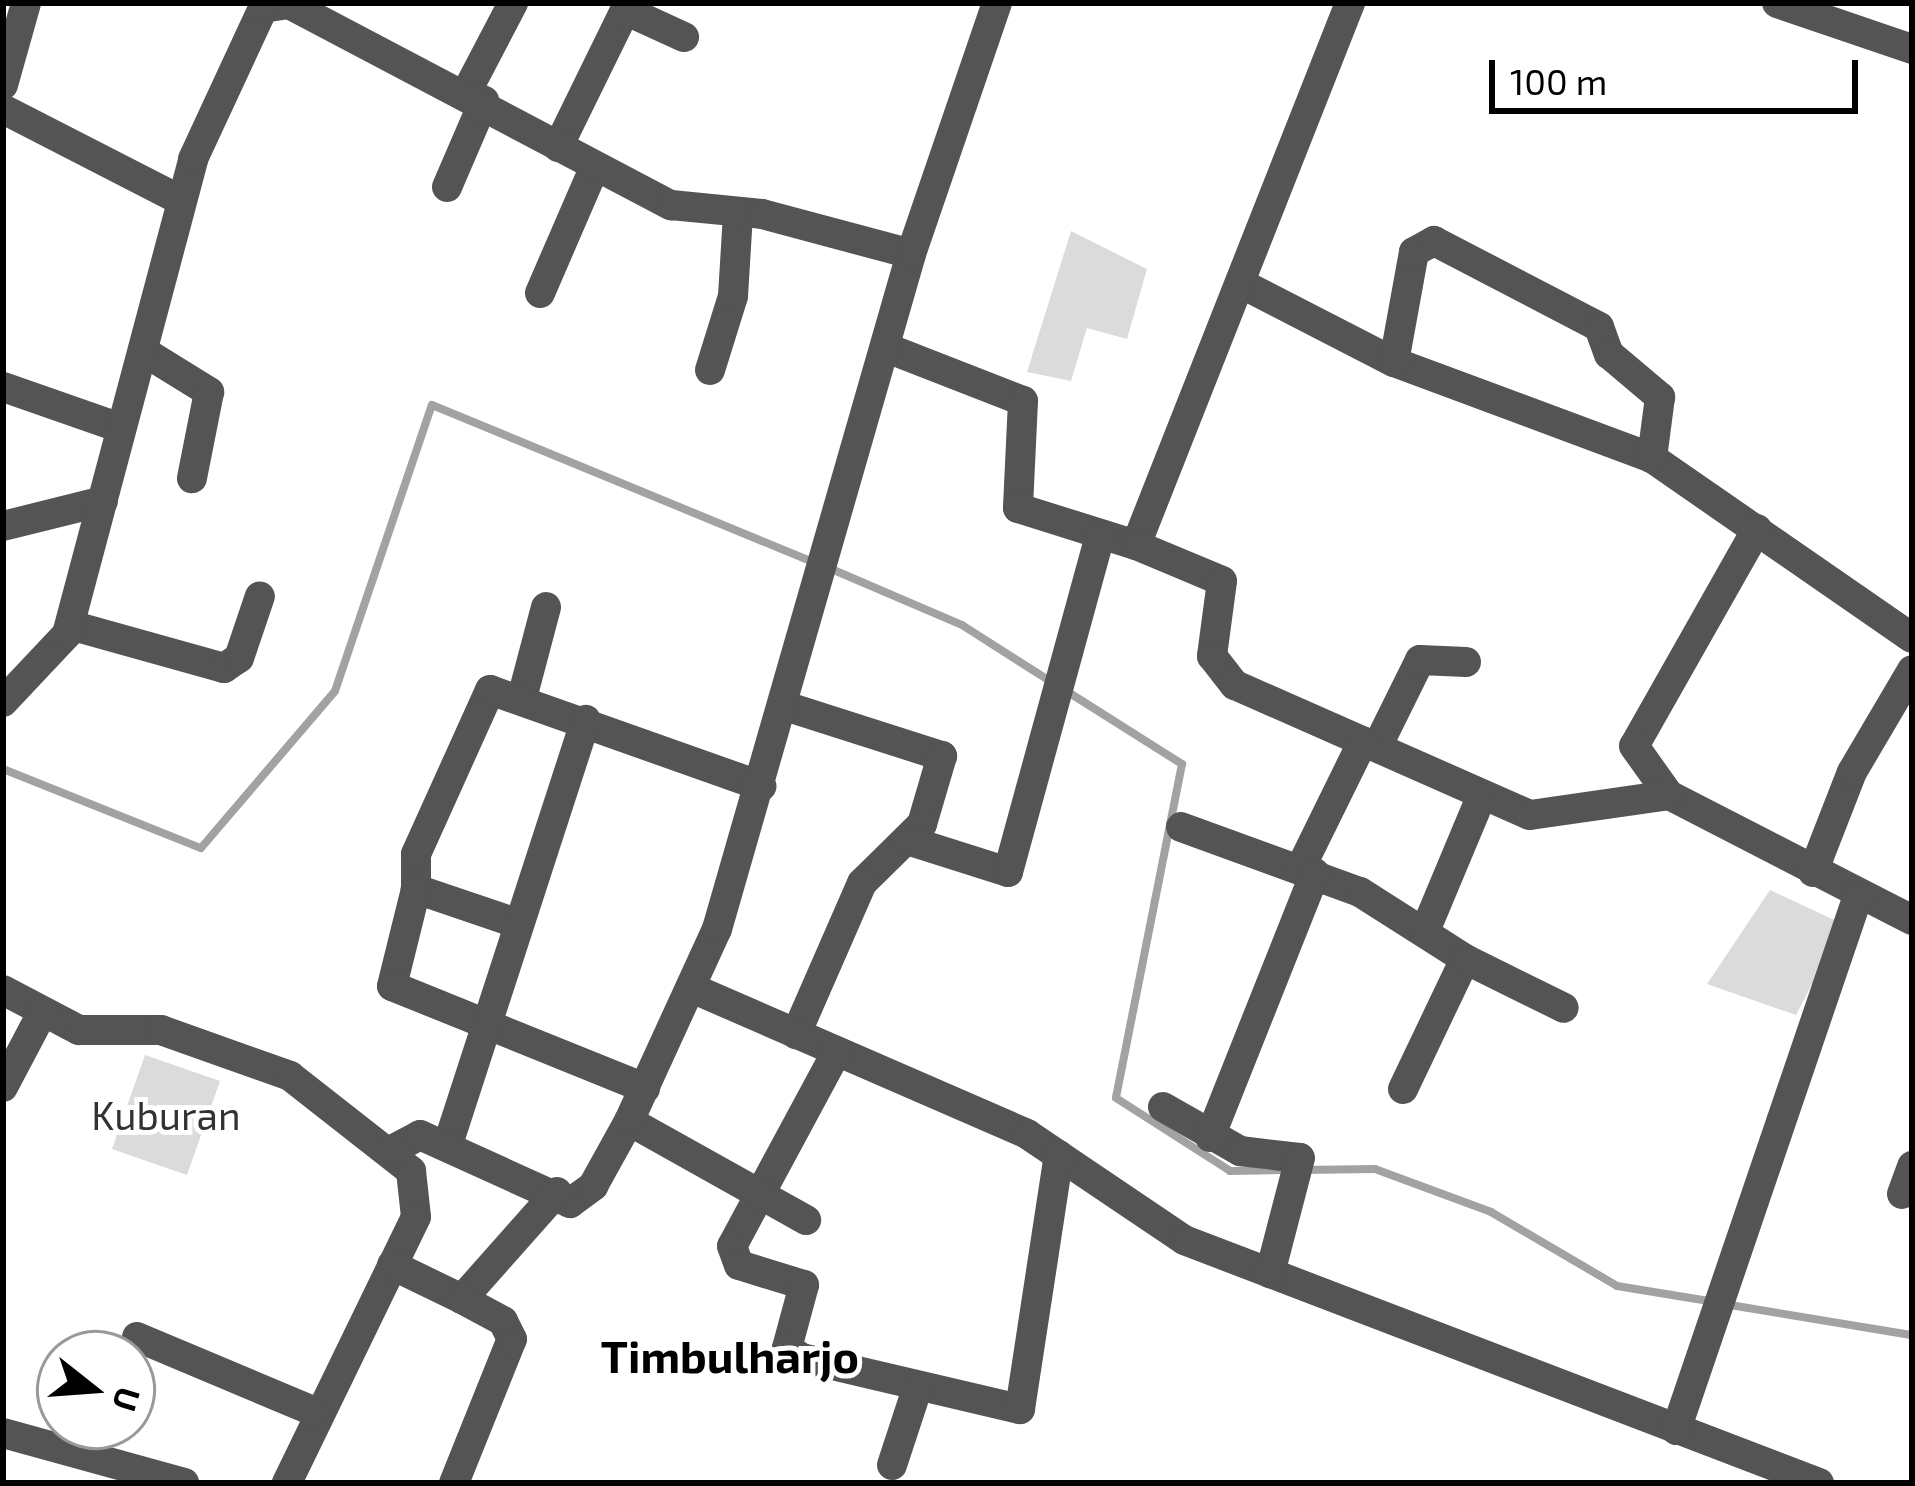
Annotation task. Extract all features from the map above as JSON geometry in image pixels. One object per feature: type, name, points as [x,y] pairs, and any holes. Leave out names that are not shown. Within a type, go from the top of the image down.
[{"type":"street","points":[[3,85],[26,3]]},
{"type":"street","points":[[3,702],[70,625],[180,200],[255,15],[289,3],[475,97],[670,205],[738,215],[911,254]]},
{"type":"street","points":[[447,187],[512,3]]},
{"type":"street","points":[[392,1150],[413,1135],[448,1144],[556,1192],[569,1203],[585,1196],[628,1121],[694,989],[835,547],[911,254],[997,3]]},
{"type":"street","points":[[1136,544],[1350,3]]},
{"type":"street","points":[[1777,3],[1912,49]]},
{"type":"street","points":[[557,146],[627,6],[684,38]]},
{"type":"street","points":[[3,109],[180,200]]},
{"type":"street","points":[[540,292],[595,166]]},
{"type":"street","points":[[710,370],[734,296],[738,215]]},
{"type":"street","points":[[1394,362],[1414,251],[1434,241],[1599,327],[1609,354],[1660,397],[1652,458]]},
{"type":"street","points":[[1240,283],[1394,362],[1652,458],[1912,638]]},
{"type":"street","points":[[887,348],[1023,401],[1014,502],[1100,536],[1136,544],[1222,581],[1212,656],[1225,677],[1481,797],[1541,816],[1669,795]]},
{"type":"street","points":[[143,351],[209,392],[192,478]]},
{"type":"street","points":[[3,387],[121,428]]},
{"type":"street","points":[[3,526],[104,502]]},
{"type":"street","points":[[1757,529],[1636,734],[1669,795],[1912,920]]},
{"type":"street","points":[[908,840],[1007,872],[1061,699],[1100,536]]},
{"type":"street","points":[[70,625],[230,667],[260,596]]},
{"type":"street","points":[[522,698],[547,607]]},
{"type":"street","points":[[1210,1137],[1308,870],[1370,744],[1420,660],[1466,662]]},
{"type":"street","points":[[1813,872],[1852,772],[1912,670]]},
{"type":"street","points":[[645,1088],[487,1017],[392,986],[416,889],[416,854],[478,700],[495,689],[761,786]]},
{"type":"street","points":[[785,706],[942,756],[908,840],[862,884],[796,1034]]},
{"type":"street","points":[[448,1144],[516,923],[586,720]]},
{"type":"street","points":[[1425,931],[1481,797]]},
{"type":"street","points":[[1181,827],[1308,870],[1564,1008]]},
{"type":"street","points":[[416,889],[516,923]]},
{"type":"street","points":[[1676,1430],[1858,896]]},
{"type":"street","points":[[1403,1089],[1466,959]]},
{"type":"street","points":[[694,989],[1060,1155],[1146,1220],[1270,1274],[1819,1483]]},
{"type":"street","points":[[3,990],[42,1013],[94,1034],[161,1030],[228,1051],[305,1085],[392,1150],[419,1202],[392,1265],[315,1412],[287,1483]]},
{"type":"street","points":[[3,1087],[42,1013]]},
{"type":"street","points":[[836,1054],[757,1195],[731,1254],[804,1285],[790,1352],[1014,1412],[1024,1403],[1060,1155]]},
{"type":"street","points":[[1163,1107],[1210,1137],[1299,1173],[1270,1274]]},
{"type":"street","points":[[628,1121],[806,1220]]},
{"type":"street","points":[[462,1299],[556,1192]]},
{"type":"street","points":[[392,1265],[503,1321],[512,1339],[454,1483]]},
{"type":"street","points":[[156,1345],[315,1412]]},
{"type":"street","points":[[892,1465],[916,1389]]},
{"type":"street","points":[[3,1433],[184,1483]]},
{"type":"green space","points":[[1071,231],[1147,269],[1127,339],[1087,328],[1071,381],[1027,372]]},
{"type":"green space","points":[[1770,890],[1843,924],[1796,1015],[1707,984]]},
{"type":"green space","name":"Kuburan","points":[[145,1055],[220,1081],[187,1175],[112,1149]]},
{"type":"waterway","points":[[3,769],[201,848],[335,691],[432,405],[815,563]]},
{"type":"waterway","points":[[829,568],[962,625],[1050,681]]},
{"type":"waterway","points":[[1068,692],[1182,764],[1116,1098],[1230,1171],[1282,1170]]},
{"type":"waterway","points":[[1303,1170],[1375,1169],[1491,1212],[1617,1286],[1709,1301]]},
{"type":"waterway","points":[[1724,1304],[1912,1335]]},
{"type":"district","name":"Timbulharjo","points":[[730,1356]]}]
